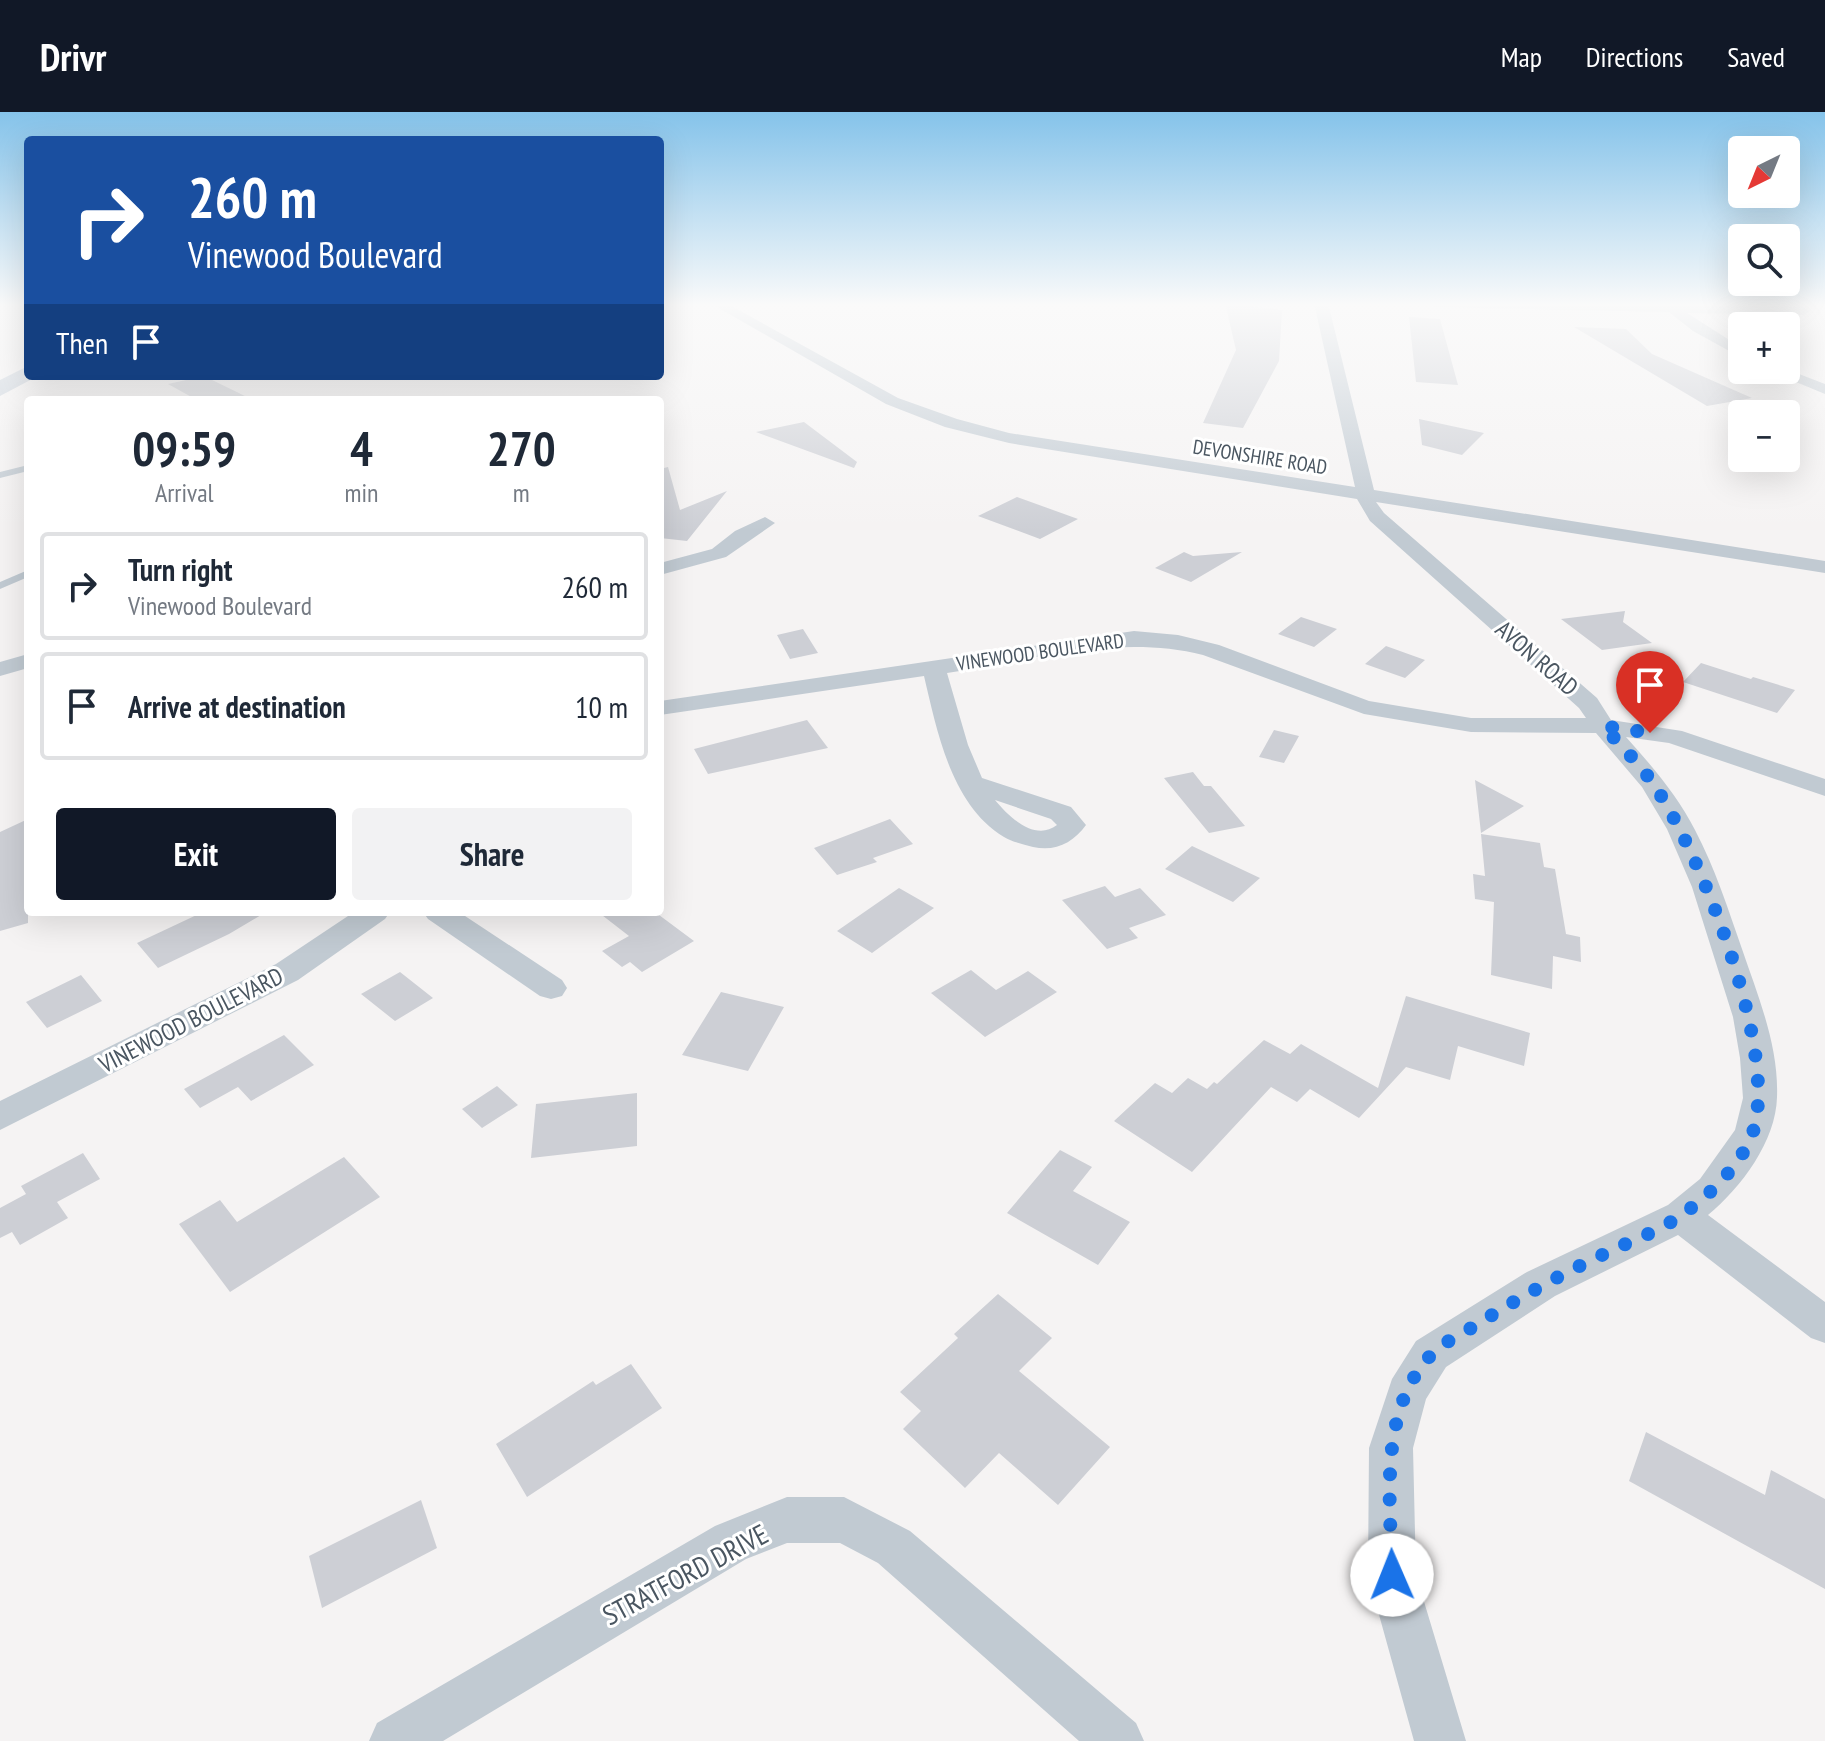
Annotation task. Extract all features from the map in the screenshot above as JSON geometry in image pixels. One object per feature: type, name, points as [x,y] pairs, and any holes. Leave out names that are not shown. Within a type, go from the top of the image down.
[{"type":"street","name":"DEVONSHIRE ROAD","points":[[853,379],[892,401],[951,423],[1009,438],[1113,457],[1825,567]]},
{"type":"street","points":[[1339,379],[1366,495]]},
{"type":"street","points":[[1800,380],[1825,389]]},
{"type":"street","name":"AVON ROAD","points":[[1366,495],[1367,503],[1377,517],[1588,703],[1603,726],[1653,783],[1681,829],[1706,887],[1749,1017],[1757,1058],[1760,1098],[1752,1134],[1713,1190],[1681,1216],[1541,1284],[1431,1354],[1407,1393],[1391,1448],[1392,1575],[1440,1741]]},
{"type":"street","points":[[664,568],[719,553],[742,535],[765,523]]},
{"type":"street","name":"VINEWOOD BOULEVARD","points":[[664,707],[1134,638],[1178,642],[1211,650],[1334,697],[1435,720],[1471,725],[1603,726],[1673,736],[1825,788]]},
{"type":"street","points":[[0,669],[24,662]]},
{"type":"street","points":[[934,668],[956,750],[971,783]]},
{"type":"street","name":"VINEWOOD BOULEVARD","points":[[1603,726],[1668,756],[1825,809]]},
{"type":"street","name":"VINEWOOD BOULEVARD","points":[[0,1117],[287,972],[369,916]]},
{"type":"street","points":[[444,916],[551,988]]},
{"type":"street","points":[[1681,1216],[1825,1325]]},
{"type":"street","name":"STRATFORD DRIVE","points":[[395,1741],[731,1542],[787,1520],[844,1520],[894,1547],[1118,1741]]},
{"type":"lane","points":[[0,475],[24,469]]},
{"type":"lane","points":[[0,586],[24,575]]},
{"type":"building","points":[[1223,379],[1269,379],[1243,428],[1203,423]]},
{"type":"building","points":[[1416,379],[1456,379],[1458,385],[1416,382]]},
{"type":"building","points":[[1662,379],[1709,379],[1752,398],[1707,406]]},
{"type":"building","points":[[212,380],[245,396],[190,396],[168,384]]},
{"type":"building","points":[[1419,419],[1484,433],[1462,455],[1422,445]]},
{"type":"building","points":[[804,422],[857,462],[854,468],[756,432]]},
{"type":"building","points":[[668,467],[680,510],[727,491],[687,541],[664,538],[664,468]]},
{"type":"building","points":[[1017,497],[1078,519],[1040,539],[978,516]]},
{"type":"building","points":[[1184,552],[1193,556],[1242,552],[1191,582],[1155,568]]},
{"type":"building","points":[[1625,611],[1623,622],[1652,643],[1602,650],[1561,619]]},
{"type":"building","points":[[1301,617],[1337,629],[1314,647],[1278,634]]},
{"type":"building","points":[[803,629],[818,653],[790,659],[777,635]]},
{"type":"building","points":[[1386,646],[1425,660],[1405,678],[1365,664]]},
{"type":"building","points":[[1701,663],[1795,690],[1777,713],[1683,682]]},
{"type":"building","points":[[807,720],[828,748],[708,774],[694,749]]},
{"type":"building","points":[[1274,730],[1299,736],[1284,763],[1259,757]]},
{"type":"building","points":[[1193,772],[1204,786],[1211,786],[1245,826],[1209,833],[1164,778]]},
{"type":"building","points":[[1475,780],[1524,806],[1481,833]]},
{"type":"building","points":[[890,819],[913,844],[873,858],[877,862],[837,875],[814,848]]},
{"type":"building","points":[[24,821],[24,916],[28,916],[28,923],[0,931],[0,832]]},
{"type":"building","points":[[1481,834],[1540,843],[1544,867],[1555,869],[1566,934],[1580,937],[1581,962],[1553,956],[1552,989],[1491,975],[1494,902],[1475,899],[1473,874],[1485,876]]},
{"type":"building","points":[[1192,846],[1260,878],[1233,902],[1165,869]]},
{"type":"building","points":[[1105,886],[1115,897],[1140,888],[1166,915],[1129,928],[1138,938],[1107,949],[1062,900]]},
{"type":"building","points":[[899,888],[934,908],[872,953],[837,931]]},
{"type":"building","points":[[194,916],[259,916],[158,968],[137,943]]},
{"type":"building","points":[[603,916],[660,916],[694,941],[642,972],[630,962],[622,967],[602,951],[629,936]]},
{"type":"building","points":[[971,970],[996,990],[1028,971],[1057,992],[985,1037],[931,993]]},
{"type":"building","points":[[400,972],[433,998],[395,1021],[361,994]]},
{"type":"building","points":[[81,975],[102,1001],[47,1028],[26,1002]]},
{"type":"building","points":[[721,992],[784,1007],[748,1071],[682,1055]]},
{"type":"building","points":[[1406,996],[1530,1033],[1524,1066],[1458,1046],[1450,1080],[1406,1067],[1359,1118],[1310,1089],[1297,1102],[1271,1087],[1192,1172],[1114,1121],[1155,1083],[1172,1093],[1188,1078],[1207,1089],[1214,1082],[1217,1084],[1264,1040],[1290,1054],[1301,1044],[1378,1088]]},
{"type":"building","points":[[284,1035],[314,1065],[251,1101],[238,1087],[200,1108],[184,1089]]},
{"type":"building","points":[[497,1086],[518,1105],[482,1128],[462,1109]]},
{"type":"building","points":[[637,1093],[637,1146],[531,1158],[536,1104]]},
{"type":"building","points":[[1060,1150],[1092,1167],[1073,1191],[1130,1222],[1098,1265],[1007,1213]]},
{"type":"building","points":[[83,1153],[100,1179],[57,1202],[68,1218],[20,1245],[12,1232],[0,1238],[0,1208],[26,1194],[21,1186]]},
{"type":"building","points":[[344,1157],[380,1197],[230,1292],[179,1224],[220,1200],[237,1222]]},
{"type":"building","points":[[998,1294],[1052,1338],[1019,1371],[1110,1447],[1058,1505],[999,1453],[965,1488],[903,1429],[921,1411],[900,1392],[958,1338],[954,1334]]},
{"type":"building","points":[[631,1364],[662,1408],[527,1497],[496,1444],[593,1381],[596,1385]]},
{"type":"building","points":[[1646,1432],[1765,1495],[1771,1470],[1825,1499],[1825,1589],[1629,1481]]},
{"type":"building","points":[[421,1500],[437,1548],[322,1608],[309,1556]]},
{"type":"route","points":[[1392,1575],[1391,1448],[1407,1393],[1431,1354],[1541,1284],[1681,1216],[1713,1190],[1752,1134],[1760,1098],[1757,1058],[1749,1017],[1706,887],[1681,829],[1653,783],[1603,726],[1650,733]]}]
